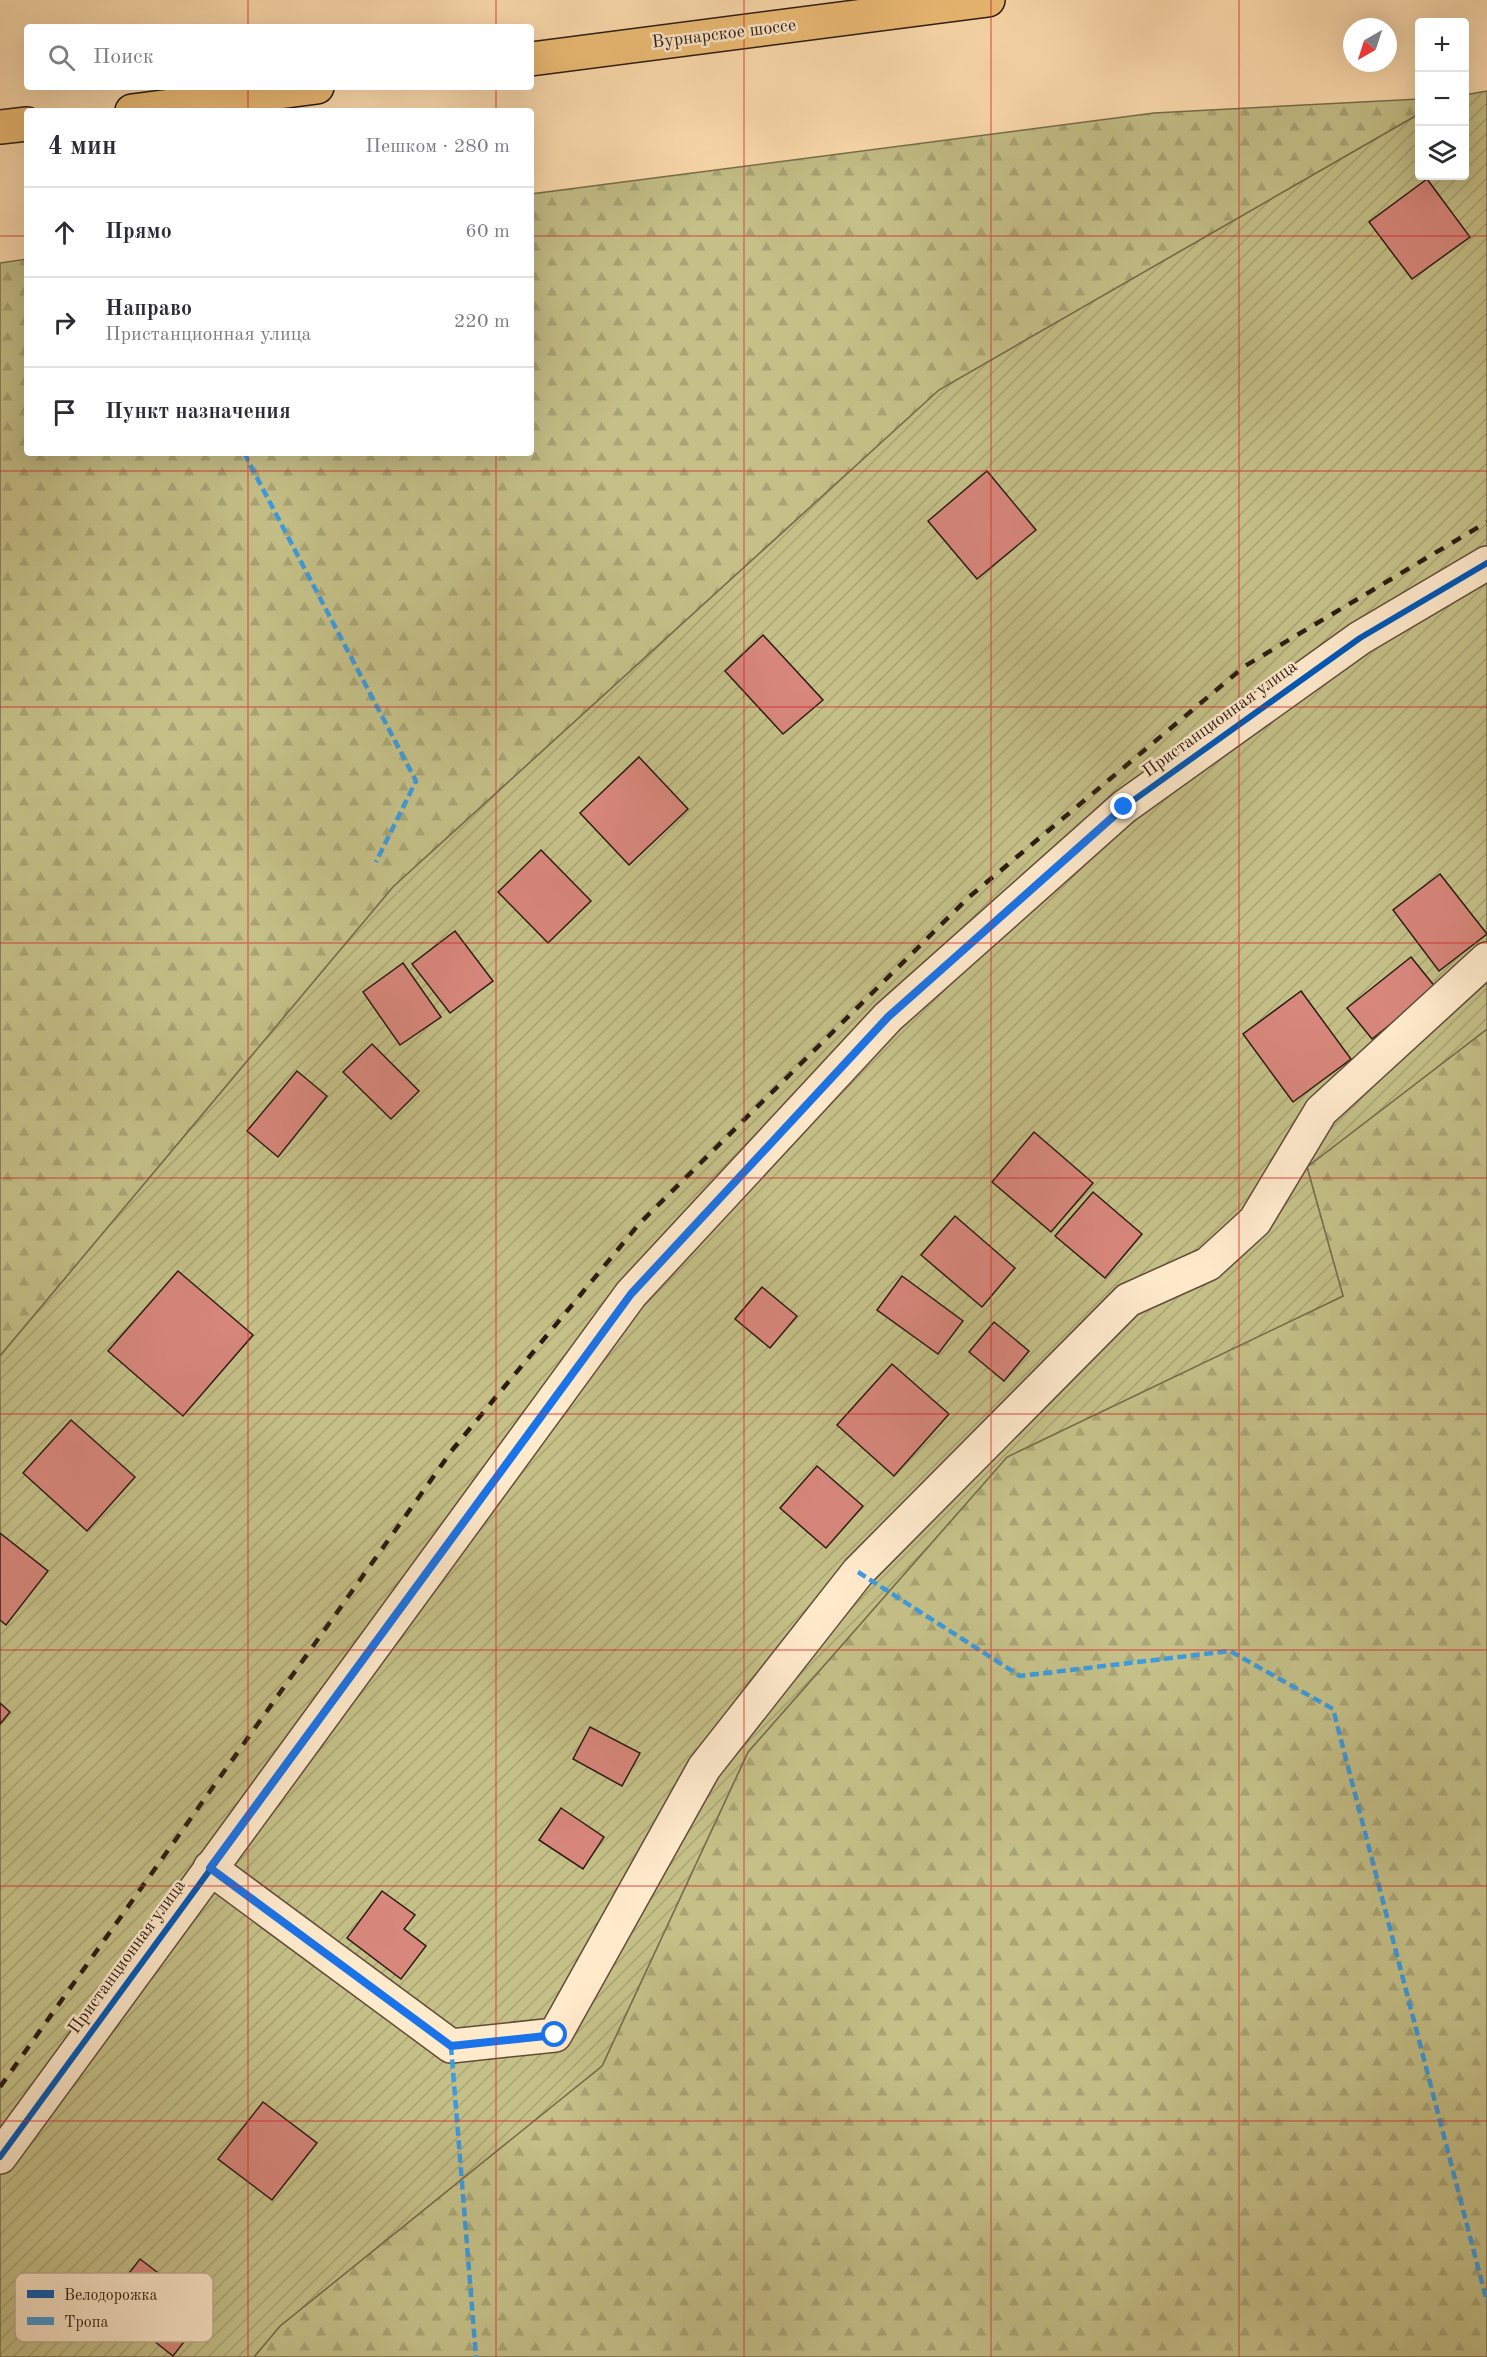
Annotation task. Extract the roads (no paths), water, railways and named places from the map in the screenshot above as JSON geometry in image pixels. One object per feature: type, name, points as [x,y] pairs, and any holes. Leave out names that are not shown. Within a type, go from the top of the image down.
[{"type":"main road","name":"Вурнарское шоссе","points":[[534,59],[988,0]]},
{"type":"main road","points":[[155,108],[294,90]]},
{"type":"main road","points":[[0,127],[24,124]]},
{"type":"street","name":"Пристанционная улица","points":[[0,2157],[631,1294],[888,1017],[1124,807],[1360,638],[1487,563]]},
{"type":"street","points":[[210,1868],[451,2046],[555,2035],[704,1768],[858,1572],[1128,1300],[1208,1264],[1255,1221],[1321,1111],[1487,959]]},
{"type":"railway","points":[[0,2087],[453,1449],[639,1224],[969,897],[1245,666],[1487,522]]}]
